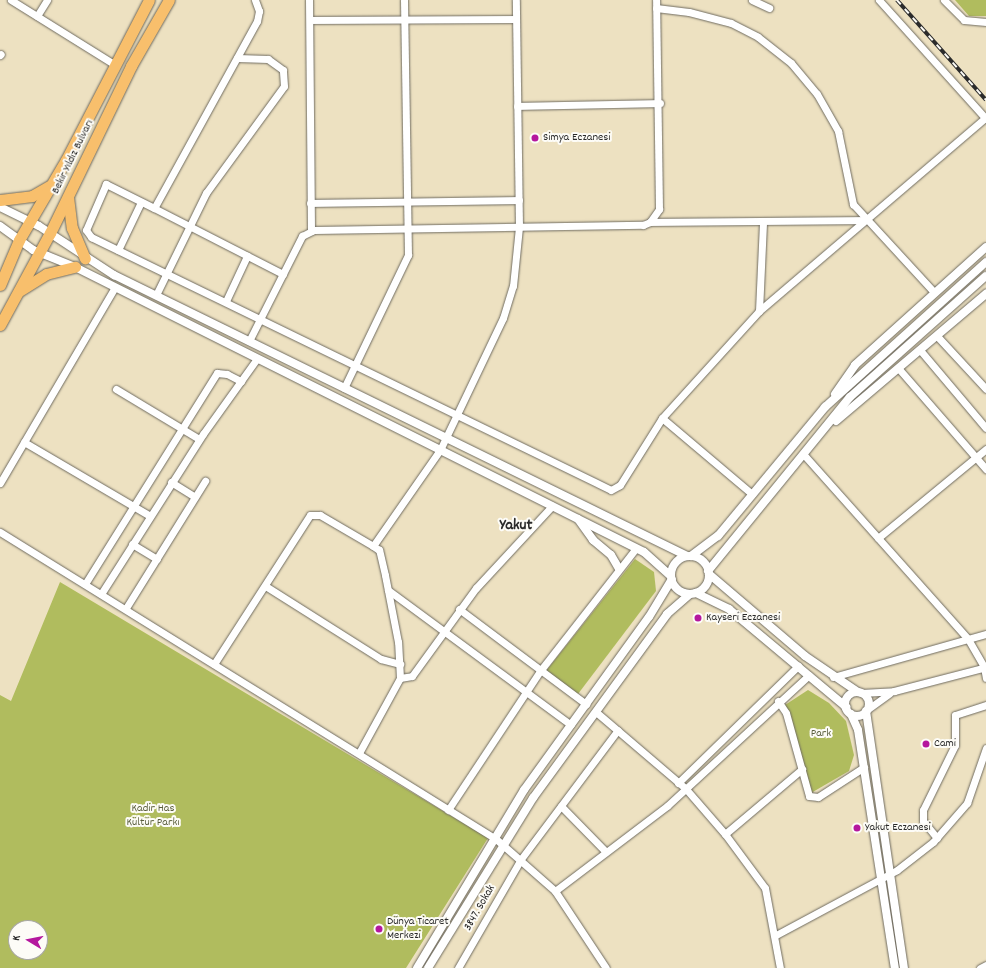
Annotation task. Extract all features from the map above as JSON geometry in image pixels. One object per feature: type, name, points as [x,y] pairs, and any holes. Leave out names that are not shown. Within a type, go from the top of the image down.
[{"type":"main road","name":"Bekir Yıldız Bulvarı","points":[[0,285],[19,240],[51,185],[149,0]]},
{"type":"main road","name":"Bekir Yıldız Bulvarı","points":[[0,325],[50,233],[131,66],[169,0]]},
{"type":"main road","points":[[0,200],[32,196],[51,185]]},
{"type":"main road","points":[[68,197],[72,228],[85,258]]},
{"type":"main road","points":[[19,291],[46,274],[75,266]]},
{"type":"street","points":[[11,0],[114,64]]},
{"type":"street","points":[[37,16],[47,0]]},
{"type":"street","points":[[154,208],[238,58],[259,16],[255,0]]},
{"type":"street","points":[[309,0],[311,231]]},
{"type":"street","points":[[344,388],[406,264],[408,201],[404,0]]},
{"type":"street","points":[[373,546],[440,450],[507,308],[515,274],[519,200],[516,0]]},
{"type":"street","points":[[650,222],[659,209],[660,103],[656,0]]},
{"type":"street","points":[[752,0],[769,8]]},
{"type":"street","points":[[283,274],[106,184],[86,227],[89,235],[118,250],[261,317],[611,490],[620,485],[662,418],[759,311],[868,220],[986,118],[879,0]]},
{"type":"street","points":[[944,0],[964,20],[986,22]]},
{"type":"street","points":[[656,8],[689,12],[731,23],[758,37],[791,63],[817,94],[838,131],[853,204],[934,292]]},
{"type":"street","points":[[310,20],[516,19]]},
{"type":"street","points":[[156,295],[189,226],[220,170],[284,86],[283,70],[268,59],[238,58]]},
{"type":"street","points":[[517,106],[660,103]]},
{"type":"street","points":[[310,203],[519,200]]},
{"type":"street","points":[[118,250],[141,202]]},
{"type":"street","points":[[0,207],[30,220],[85,258],[156,295],[445,438],[704,562],[709,572],[833,676],[860,693],[869,701],[867,710],[895,968]]},
{"type":"street","points":[[249,341],[302,236],[311,231],[408,228],[643,225],[650,222],[868,220]]},
{"type":"street","points":[[759,311],[763,222]]},
{"type":"street","points":[[0,226],[19,240],[40,252],[75,266],[114,289],[653,557],[672,578],[678,590],[693,593],[729,609],[858,716],[894,691]]},
{"type":"street","points":[[417,968],[496,839],[524,790],[650,617],[672,578],[676,562],[689,556],[718,536],[825,408],[855,365],[934,292],[986,247]]},
{"type":"street","points":[[226,301],[247,256]]},
{"type":"street","points":[[825,408],[986,262]]},
{"type":"street","points":[[428,968],[502,845],[667,614],[693,593],[705,586],[709,572],[823,432],[874,374],[986,276]]},
{"type":"street","points":[[0,483],[114,289]]},
{"type":"street","points":[[823,432],[986,294]]},
{"type":"street","points":[[937,336],[986,389]]},
{"type":"street","points":[[920,350],[986,428]]},
{"type":"street","points":[[101,594],[199,439],[256,360]]},
{"type":"street","points":[[899,369],[986,469]]},
{"type":"street","points":[[85,584],[217,373],[227,374],[241,381]]},
{"type":"street","points":[[116,389],[182,427],[199,439]]},
{"type":"street","points":[[662,418],[752,494]]},
{"type":"street","points":[[24,442],[150,516]]},
{"type":"street","points":[[878,538],[986,449]]},
{"type":"street","points":[[805,456],[968,639],[985,667],[986,678]]},
{"type":"street","points":[[126,608],[205,481]]},
{"type":"street","points":[[171,482],[195,497]]},
{"type":"street","points":[[400,678],[412,676],[459,609],[552,506]]},
{"type":"street","points":[[214,664],[267,587],[312,514],[330,520],[373,546],[381,557],[388,590],[400,664],[400,678],[359,753]]},
{"type":"street","points":[[578,519],[593,540],[611,555],[619,569]]},
{"type":"street","points":[[0,532],[126,608],[496,839],[521,859],[555,891],[606,968]]},
{"type":"street","points":[[132,544],[157,559]]},
{"type":"street","points":[[448,810],[540,671],[636,548]]},
{"type":"street","points":[[267,587],[381,659],[400,664]]},
{"type":"street","points":[[388,590],[444,629],[571,725]]},
{"type":"street","points":[[459,609],[586,704]]},
{"type":"street","points":[[833,676],[986,634]]},
{"type":"street","points":[[678,783],[798,666]]},
{"type":"street","points":[[904,968],[857,725],[849,710],[848,697],[860,693],[894,691],[985,667]]},
{"type":"street","points":[[555,891],[686,789],[778,701],[809,675]]},
{"type":"street","points":[[778,701],[786,713],[802,769],[807,793],[814,798],[864,767]]},
{"type":"street","points":[[937,838],[923,821],[923,810],[955,745],[955,714],[986,705]]},
{"type":"street","points":[[596,712],[686,789],[725,834],[765,888],[776,935],[780,968]]},
{"type":"street","name":"3847. Sokak","points":[[458,968],[521,859],[618,730]]},
{"type":"street","points":[[776,935],[885,876],[937,838],[967,803],[986,748]]},
{"type":"street","points":[[725,834],[802,769]]},
{"type":"street","points":[[561,806],[606,852]]},
{"type":"street","points":[[980,968],[986,965]]},
{"type":"green space","points":[[955,0],[986,0],[986,16],[969,16]]},
{"type":"green space","points":[[635,559],[654,572],[656,591],[578,694],[546,671]]},
{"type":"green space","name":"Kadir Has Kültür Parkı","points":[[60,582],[488,838],[406,968],[0,968],[0,695],[11,701]]},
{"type":"green space","name":"Park","points":[[808,690],[829,703],[846,721],[854,755],[849,771],[811,793],[785,705]]},
{"type":"railway","points":[[897,0],[986,100]]},
{"type":"place","name":"Simya Eczanesi","points":[[535,138]]},
{"type":"place","name":"Kayseri Eczanesi","points":[[698,618]]},
{"type":"place","name":"Cami","points":[[926,744]]},
{"type":"place","name":"Yakut Eczanesi","points":[[857,828]]},
{"type":"place","name":"Dünya Ticaret Merkezi","points":[[379,929]]},
{"type":"district","name":"Yakut","points":[[516,526]]}]
